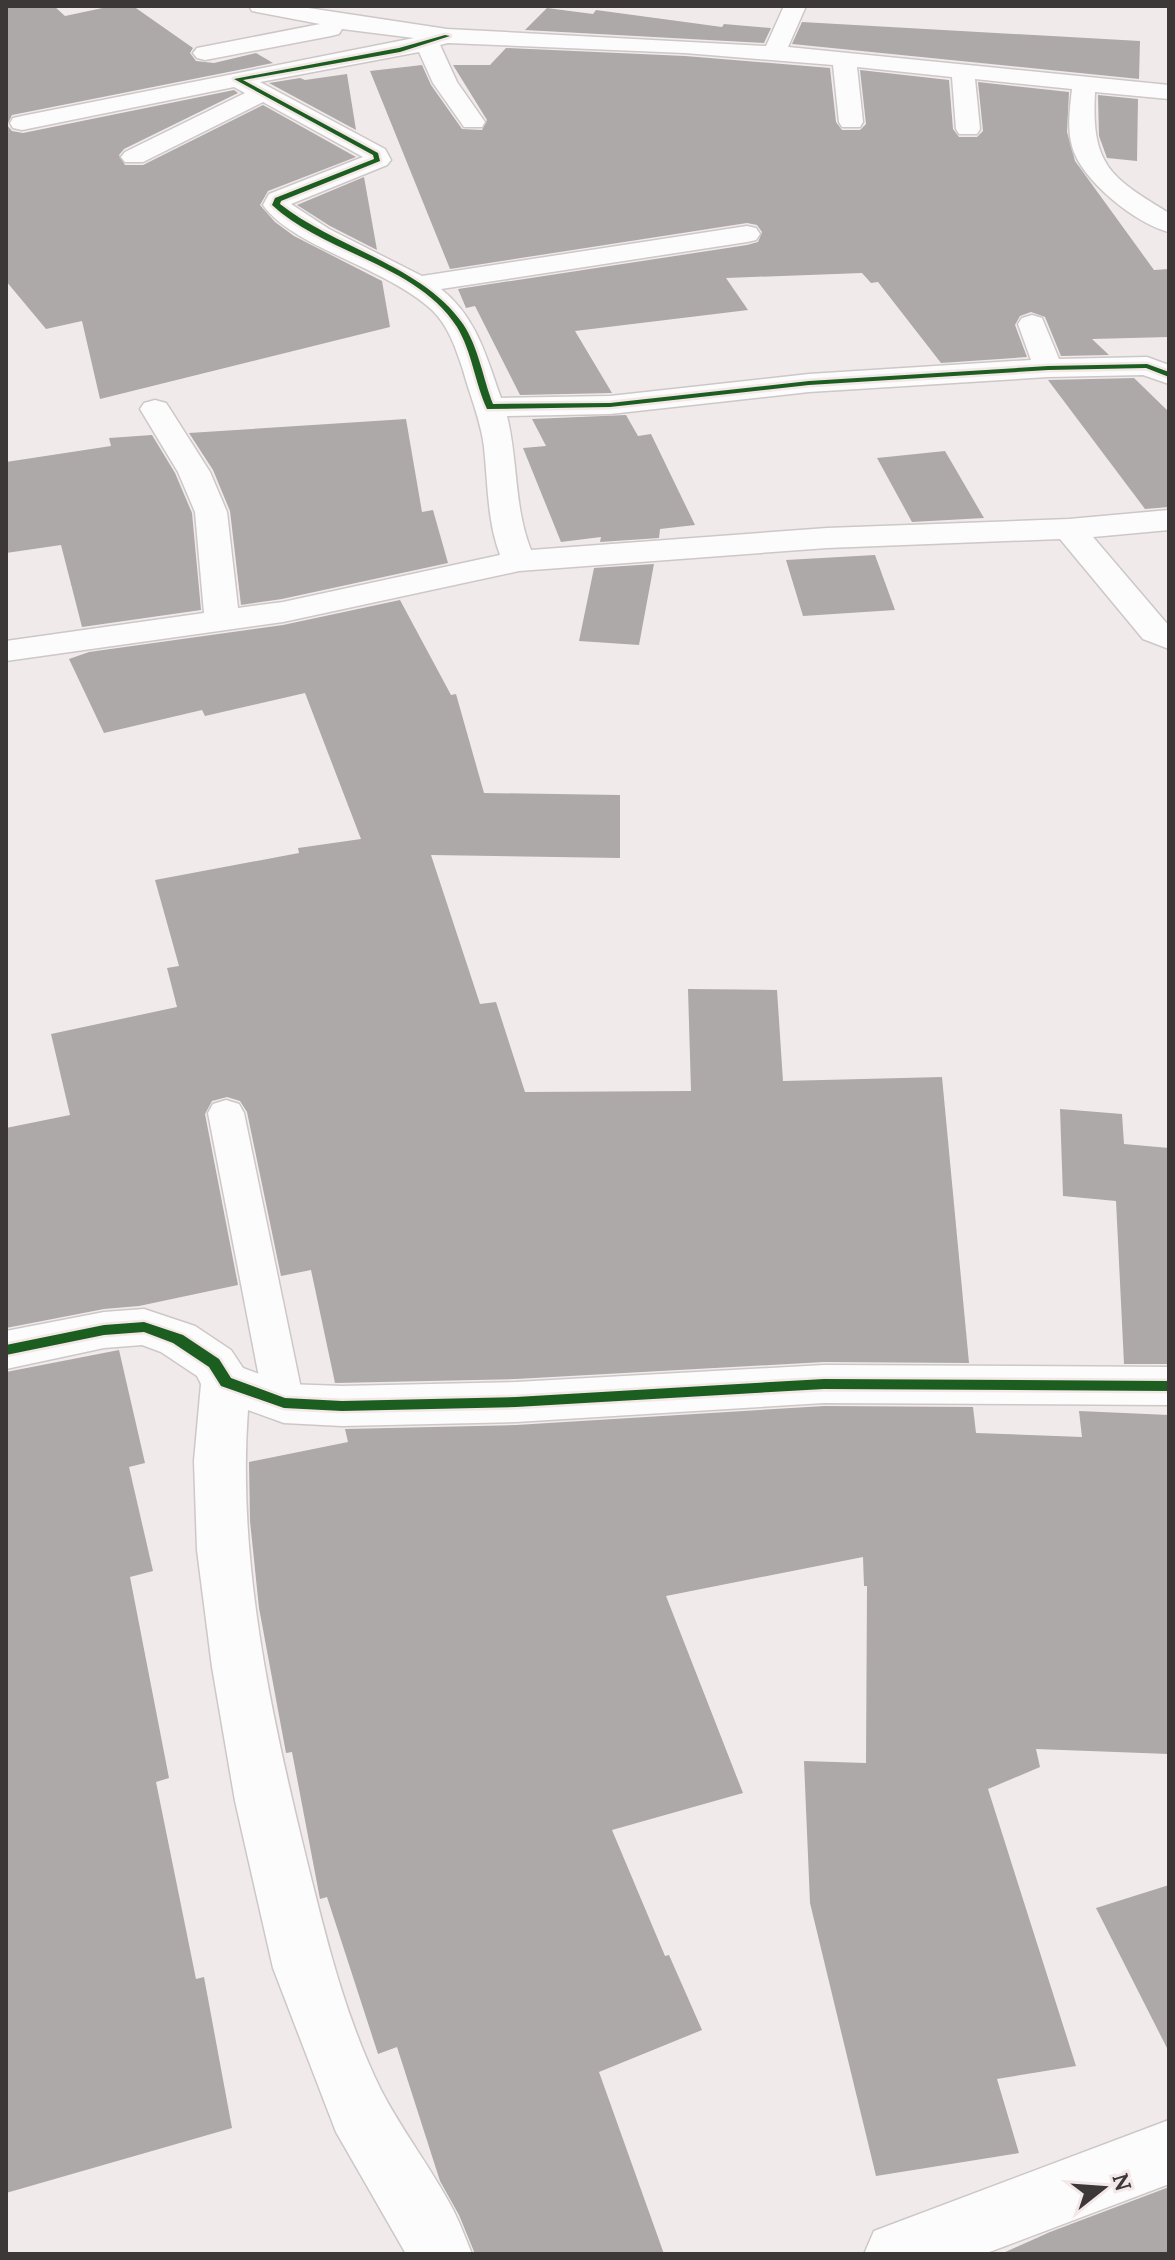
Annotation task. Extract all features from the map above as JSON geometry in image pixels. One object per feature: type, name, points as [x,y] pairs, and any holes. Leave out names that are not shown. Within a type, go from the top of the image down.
[{"type":"street","points":[[260,6],[437,39],[774,53],[1169,92]]},
{"type":"street","points":[[774,53],[795,6]]},
{"type":"street","points":[[205,53],[357,24]]},
{"type":"street","points":[[22,123],[437,39]]},
{"type":"street","points":[[437,39],[445,83],[473,122]]},
{"type":"street","points":[[844,59],[851,122]]},
{"type":"street","points":[[963,72],[968,129]]},
{"type":"street","points":[[237,79],[369,149],[378,160],[278,200],[276,207],[416,285],[441,304],[460,326],[490,407],[501,458],[507,530],[519,561]]},
{"type":"street","points":[[1084,85],[1083,145],[1095,166],[1134,203],[1169,224]]},
{"type":"street","points":[[134,157],[263,93]]},
{"type":"street","points":[[416,285],[747,234]]},
{"type":"street","points":[[1032,324],[1048,368]]},
{"type":"street","points":[[490,407],[610,405],[809,383],[1048,368],[1147,366],[1169,375]]},
{"type":"street","points":[[155,409],[194,472],[211,512],[222,621]]},
{"type":"street","points":[[6,651],[283,612],[519,561],[827,538],[1069,529],[1169,520]]},
{"type":"street","points":[[1069,529],[1155,632],[1169,639]]},
{"type":"street","points":[[6,1350],[104,1330],[144,1327],[178,1339],[214,1363],[226,1382],[219,1461],[223,1550],[237,1652],[264,1801],[303,1968],[358,2110],[429,2230],[439,2254]]},
{"type":"street","points":[[226,1382],[284,1403],[342,1406],[516,1402],[824,1384],[1169,1386]]},
{"type":"street","points":[[897,2254],[1169,2152]]},
{"type":"lane","points":[[226,1113],[284,1403]]},
{"type":"building","points":[[6,6],[54,6],[65,16],[112,6],[133,6],[193,48],[190,53],[196,61],[214,63],[256,53],[273,63],[12,115],[7,125],[12,131],[23,133],[234,90],[238,93],[124,149],[119,155],[125,165],[143,165],[263,105],[356,157],[268,191],[260,205],[275,222],[294,236],[382,281],[390,327],[100,399],[82,321],[46,329],[6,281]]},
{"type":"building","points":[[547,8],[593,14],[596,10],[722,27],[724,24],[771,28],[764,43],[525,30]]},
{"type":"building","points":[[802,22],[1140,41],[1139,79],[792,44]]},
{"type":"building","points":[[506,48],[685,56],[830,68],[836,122],[842,130],[860,130],[866,124],[860,70],[949,80],[953,129],[959,137],[977,137],[983,131],[978,82],[1069,92],[1067,132],[1075,161],[1154,270],[1169,269],[1169,337],[1092,339],[1109,355],[1061,356],[1045,317],[1031,312],[1020,316],[1015,325],[1027,357],[941,363],[878,282],[871,283],[862,273],[726,278],[748,310],[575,331],[612,393],[520,395],[475,306],[466,308],[458,289],[747,245],[758,242],[762,232],[757,225],[747,223],[450,269],[370,71],[422,65],[431,85],[462,129],[482,130],[487,120],[453,65],[490,65]]},
{"type":"building","points":[[347,74],[356,130],[269,83],[300,78],[305,80]]},
{"type":"building","points":[[1098,95],[1138,99],[1137,161],[1107,158],[1099,136]]},
{"type":"building","points":[[364,177],[377,250],[297,205]]},
{"type":"building","points":[[1134,378],[1169,412],[1169,507],[1145,509],[1048,380]]},
{"type":"building","points":[[626,415],[638,436],[651,434],[695,525],[660,529],[659,538],[600,542],[601,537],[561,542],[523,448],[546,446],[532,419]]},
{"type":"building","points":[[406,419],[422,512],[433,510],[448,563],[241,605],[230,511],[213,470],[189,433]]},
{"type":"building","points":[[152,435],[175,473],[192,513],[201,610],[82,627],[61,545],[6,553],[6,462],[111,446],[109,438]]},
{"type":"building","points":[[945,451],[984,518],[912,522],[877,458]]},
{"type":"building","points":[[875,555],[895,610],[803,616],[786,560]]},
{"type":"building","points":[[654,564],[639,645],[579,641],[594,568]]},
{"type":"building","points":[[400,600],[451,695],[456,694],[484,793],[620,795],[620,858],[431,855],[480,1004],[496,1002],[525,1092],[691,1091],[688,989],[777,990],[783,1081],[942,1077],[969,1363],[824,1362],[516,1379],[335,1383],[311,1270],[281,1276],[247,1112],[240,1101],[227,1097],[212,1101],[205,1114],[238,1285],[139,1306],[104,1309],[6,1328],[6,1128],[70,1115],[51,1034],[177,1007],[167,968],[179,966],[155,880],[299,853],[298,848],[361,839],[305,693],[205,716],[202,710],[104,733],[69,659],[89,652],[283,625]]},
{"type":"building","points":[[1060,1109],[1122,1114],[1124,1144],[1169,1148],[1169,1364],[1124,1364],[1116,1201],[1063,1196]]},
{"type":"building","points":[[119,1350],[145,1463],[129,1467],[153,1571],[130,1577],[169,1778],[156,1782],[196,1979],[204,1977],[232,2128],[6,2193],[6,1372]]},
{"type":"building","points":[[824,1406],[973,1407],[976,1433],[1082,1437],[1079,1411],[1169,1415],[1169,1754],[1036,1749],[1040,1767],[988,1789],[1076,2066],[997,2079],[1019,2153],[876,2176],[810,1903],[804,1761],[866,1763],[867,1586],[864,1586],[863,1557],[666,1596],[743,1793],[612,1830],[665,1956],[669,1955],[702,2030],[599,2072],[664,2254],[475,2254],[459,2215],[440,2181],[397,2047],[378,2054],[327,1897],[320,1899],[292,1752],[286,1753],[259,1608],[250,1521],[249,1462],[348,1442],[345,1429],[516,1425]]},
{"type":"building","points":[[1169,1885],[1169,2052],[1096,1908]]},
{"type":"building","points":[[1169,2187],[1169,2254],[1001,2254],[1050,2232]]},
{"type":"cycle path","points":[[447,36],[400,50],[237,79],[376,154],[378,160],[278,200],[276,205],[320,234],[423,288],[444,306],[465,336],[490,407],[610,405],[809,383],[1048,368],[1147,366],[1169,375]]},
{"type":"cycle path","points":[[6,1350],[104,1330],[144,1327],[178,1339],[214,1363],[226,1382],[284,1403],[342,1406],[516,1402],[824,1384],[1169,1386]]}]
